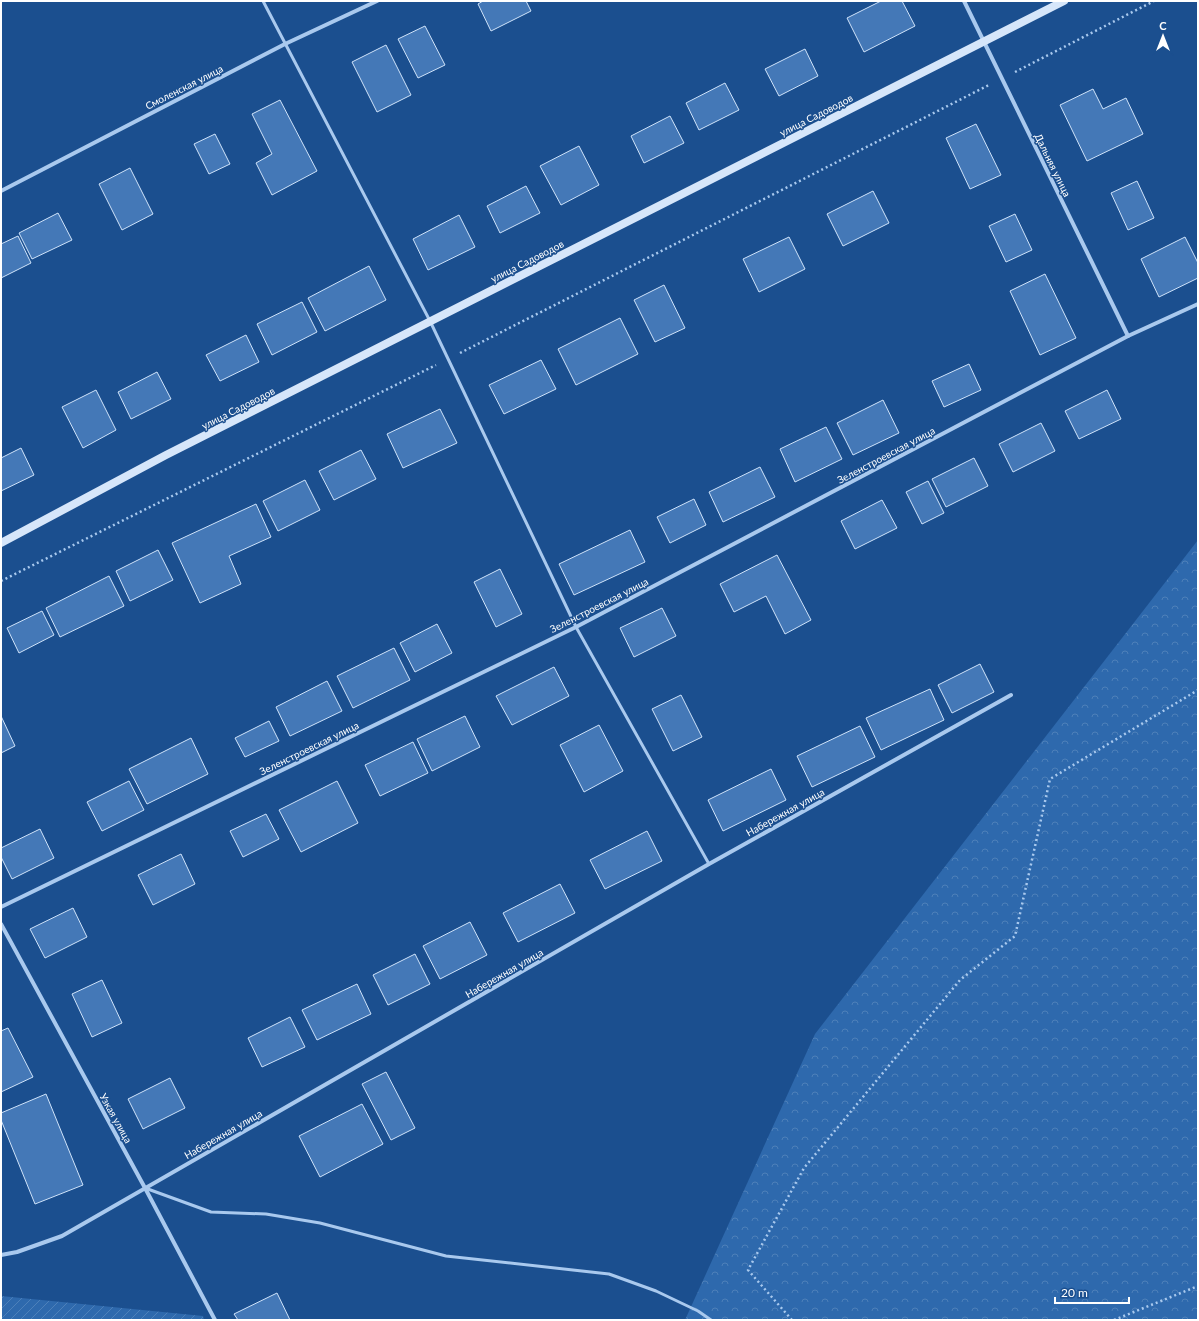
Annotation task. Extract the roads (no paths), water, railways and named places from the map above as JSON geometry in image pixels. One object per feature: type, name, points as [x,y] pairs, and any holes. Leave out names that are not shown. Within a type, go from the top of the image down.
[{"type":"main road","name":"улица Садоводов","points":[[1,543],[174,452],[430,321],[1064,1]]},
{"type":"street","name":"Смоленская улица","points":[[1,191],[285,44],[377,1]]},
{"type":"street","name":"Дальняя улица","points":[[964,1],[1128,336]]},
{"type":"street","name":"Зеленстроевская улица","points":[[1,907],[576,627],[1128,336],[1198,304]]},
{"type":"street","name":"Набережная улица","points":[[1,1255],[17,1252],[62,1236],[709,864],[1011,695]]},
{"type":"street","name":"Узкая улица","points":[[1,924],[215,1320]]},
{"type":"lane","points":[[263,1],[430,321],[576,627],[709,864]]},
{"type":"lane","points":[[145,1188],[211,1212],[266,1214],[320,1223],[446,1256],[609,1274],[656,1291],[698,1311],[711,1320]]}]
